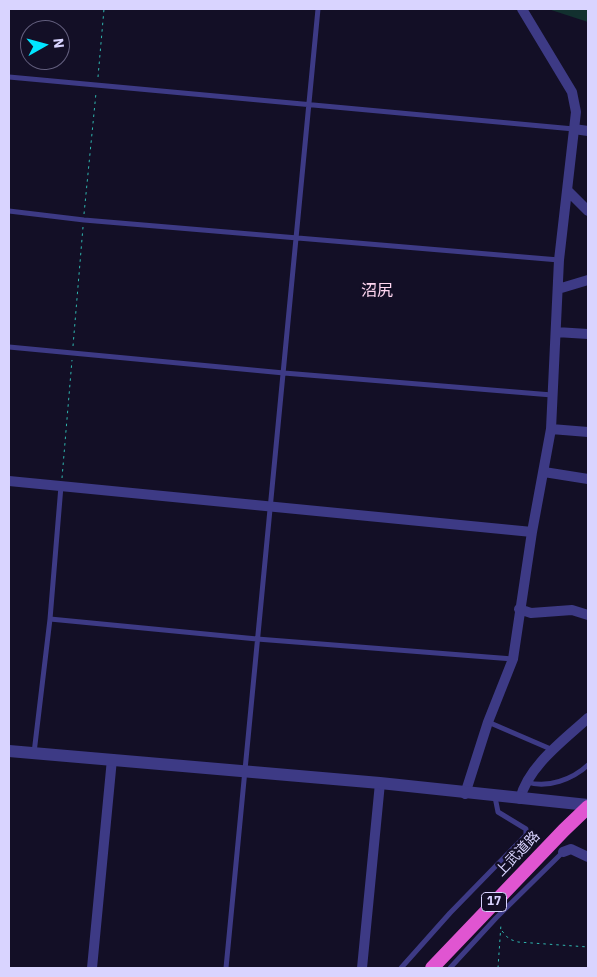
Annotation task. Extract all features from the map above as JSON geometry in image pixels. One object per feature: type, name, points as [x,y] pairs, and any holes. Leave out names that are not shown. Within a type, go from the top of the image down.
[{"type":"highway","name":"上武道路","points":[[432,968],[588,806]]},
{"type":"street","points":[[465,794],[488,722],[513,659],[519,609],[551,429],[559,260],[576,105],[572,92],[522,9]]},
{"type":"street","points":[[574,130],[588,131]]},
{"type":"street","points":[[567,190],[588,211]]},
{"type":"street","points":[[558,289],[588,280]]},
{"type":"street","points":[[556,332],[588,334]]},
{"type":"street","points":[[551,429],[588,432]]},
{"type":"street","points":[[544,472],[588,479]]},
{"type":"street","points":[[9,481],[532,532]]},
{"type":"street","points":[[519,609],[531,612],[572,610],[588,615]]},
{"type":"street","points":[[520,799],[527,782],[553,750],[588,718]]},
{"type":"street","points":[[9,751],[380,783],[465,794],[588,806]]},
{"type":"street","points":[[92,968],[112,759]]},
{"type":"street","points":[[362,968],[380,783]]},
{"type":"street","points":[[563,852],[571,848],[588,856]]},
{"type":"lane","points":[[226,968],[318,9]]},
{"type":"lane","points":[[9,77],[574,130]]},
{"type":"lane","points":[[9,211],[84,220],[559,260]]},
{"type":"lane","points":[[9,347],[284,373],[553,395]]},
{"type":"lane","points":[[34,753],[50,618],[61,486]]},
{"type":"lane","points":[[50,618],[257,639],[513,659]]},
{"type":"lane","points":[[488,722],[553,750]]},
{"type":"lane","points":[[527,782],[545,786],[578,773],[588,765]]},
{"type":"lane","points":[[401,968],[450,913],[526,836],[526,829],[498,812],[495,797]]},
{"type":"lane","points":[[450,968],[496,918],[563,852]]},
{"type":"path","points":[[61,486],[104,9]]},
{"type":"path","points":[[496,918],[502,924],[498,968]]},
{"type":"path","points":[[502,932],[509,939],[518,942],[588,947]]},
{"type":"green space","points":[[548,9],[588,9],[588,22]]},
{"type":"district","name":"沼尻","points":[[377,291]]}]
